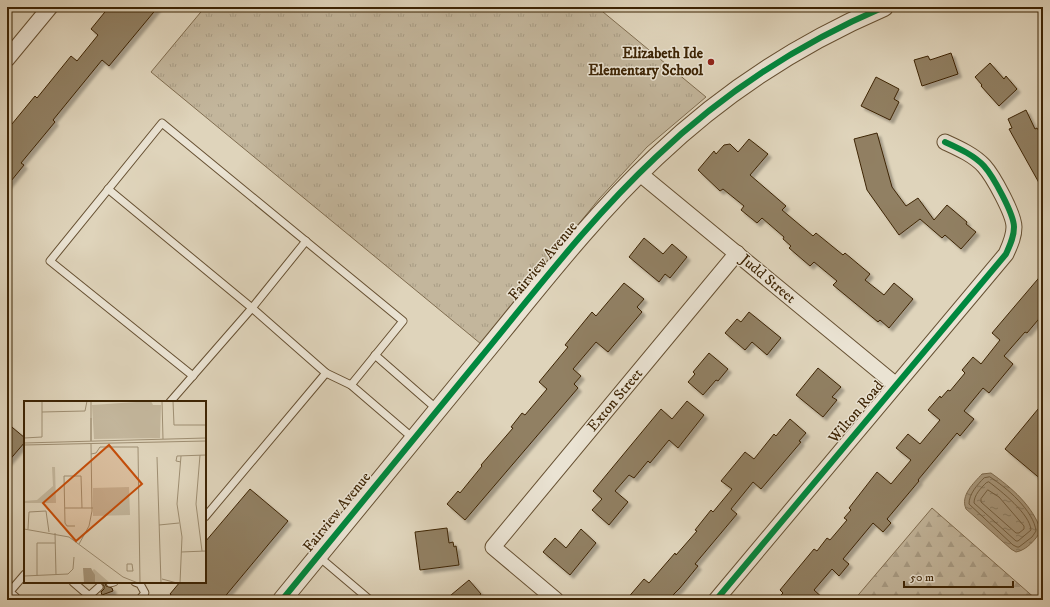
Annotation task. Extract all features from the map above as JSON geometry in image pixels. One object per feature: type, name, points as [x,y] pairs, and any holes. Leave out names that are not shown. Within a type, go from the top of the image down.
[{"type":"street","points":[[7,59],[50,7]]},
{"type":"street","name":"Fairview Avenue","points":[[282,600],[573,244],[639,173],[700,118],[748,82],[822,36],[884,7]]},
{"type":"street","name":"Wilton Road","points":[[716,600],[1006,254],[1013,240],[1014,226],[1009,208],[984,166],[966,152],[944,142]]},
{"type":"street","name":"Judd Street","points":[[639,173],[896,385]]},
{"type":"street","name":"Exton Street","points":[[556,600],[493,548],[737,253]]},
{"type":"street","points":[[7,595],[13,600]]},
{"type":"lane","points":[[193,376],[50,261],[162,123],[403,321],[351,385]]},
{"type":"lane","points":[[108,189],[252,308],[326,372],[351,385],[414,439]]},
{"type":"lane","points":[[171,401],[252,308],[306,241]]},
{"type":"lane","points":[[375,355],[438,410]]},
{"type":"lane","points":[[206,516],[326,372]]},
{"type":"lane","points":[[318,556],[370,600]]},
{"type":"lane","points":[[7,595],[24,575]]},
{"type":"lane","points":[[74,583],[91,598],[99,587]]},
{"type":"lane","points":[[138,583],[140,584],[145,593],[139,600]]},
{"type":"green space","points":[[205,7],[597,7],[706,97],[647,147],[599,199],[481,344],[151,72]]},
{"type":"green space","points":[[932,508],[1037,600],[854,600]]},
{"type":"water","points":[[991,473],[1021,498],[1033,514],[1041,531],[1030,544],[1020,551],[1016,552],[1011,549],[966,509],[966,494],[972,485],[982,474]]},
{"type":"building","points":[[109,7],[158,7],[109,66],[102,60],[53,120],[55,122],[21,163],[24,165],[7,186],[7,130],[35,96],[37,98],[71,56],[77,61],[98,35],[91,29]]},
{"type":"building","points":[[951,53],[958,74],[922,86],[914,60],[928,56],[930,60]]},
{"type":"building","points":[[990,63],[1004,79],[1006,76],[1017,89],[999,106],[975,77]]},
{"type":"building","points":[[876,77],[899,89],[894,99],[899,102],[890,120],[861,106]]},
{"type":"building","points":[[1026,110],[1035,129],[1037,128],[1043,138],[1043,190],[1009,129],[1012,128],[1008,119]]},
{"type":"building","points":[[877,133],[892,187],[906,206],[918,198],[934,220],[947,205],[976,232],[961,249],[945,235],[942,238],[920,219],[899,235],[867,190],[854,139]]},
{"type":"building","points":[[749,139],[768,154],[750,175],[786,206],[782,210],[813,236],[816,233],[843,255],[845,253],[870,274],[865,280],[884,295],[894,283],[913,299],[889,328],[880,320],[878,322],[833,285],[837,281],[814,262],[810,266],[789,248],[791,246],[783,239],[784,237],[762,218],[757,223],[741,210],[744,206],[723,189],[720,191],[698,170],[714,151],[716,154],[724,145],[730,144],[738,152]]},
{"type":"building","points":[[644,238],[663,254],[672,244],[687,257],[670,278],[665,274],[659,282],[629,257]]},
{"type":"building","points":[[1043,273],[1043,314],[1027,333],[1025,332],[1004,356],[1013,364],[989,393],[983,388],[964,411],[974,419],[960,436],[957,433],[918,480],[919,481],[887,519],[891,523],[883,532],[873,523],[843,559],[849,564],[839,576],[832,569],[814,590],[825,600],[776,600],[783,593],[780,590],[814,549],[817,551],[827,538],[830,540],[847,520],[844,518],[851,510],[849,508],[877,472],[891,484],[911,460],[896,448],[908,434],[920,444],[940,420],[928,410],[940,396],[941,398],[948,390],[950,391],[965,373],[962,370],[973,357],[981,364],[1000,340],[992,333]]},
{"type":"building","points":[[624,283],[644,299],[637,307],[642,312],[608,352],[596,342],[573,369],[581,376],[574,384],[578,388],[465,520],[447,504],[458,491],[460,493],[482,466],[481,465],[513,428],[511,427],[522,413],[525,415],[547,389],[539,382],[568,347],[565,345],[592,312],[596,316]]},
{"type":"building","points":[[749,312],[781,338],[767,355],[752,342],[745,350],[725,333],[737,319],[741,322]]},
{"type":"building","points":[[709,353],[728,369],[703,395],[688,382],[695,374],[693,372]]},
{"type":"building","points":[[818,368],[841,387],[832,397],[837,400],[823,417],[796,395]]},
{"type":"building","points":[[687,401],[704,415],[678,448],[669,440],[650,463],[648,461],[634,478],[629,475],[615,491],[628,502],[609,525],[592,510],[602,499],[593,491],[661,409],[672,419]]},
{"type":"building","points":[[1043,403],[1043,481],[1005,449]]},
{"type":"building","points":[[790,419],[806,433],[799,441],[801,442],[761,489],[753,482],[731,509],[737,514],[695,564],[698,566],[680,588],[668,600],[626,600],[644,579],[649,583],[675,553],[676,555],[697,531],[695,530],[711,510],[713,512],[732,489],[721,481],[745,452],[754,459],[774,434],[776,436]]},
{"type":"building","points":[[7,423],[24,437],[24,443],[7,463]]},
{"type":"building","points":[[250,489],[288,521],[222,600],[177,600],[170,594],[179,583],[206,583],[206,541]]},
{"type":"building","points":[[447,528],[449,543],[453,542],[454,547],[456,546],[459,565],[420,570],[415,532]]},
{"type":"building","points":[[581,529],[596,543],[570,575],[543,552],[555,538],[566,548]]},
{"type":"building","points":[[469,580],[481,594],[474,600],[445,600]]},
{"type":"building","points":[[102,583],[105,583],[106,586],[112,588],[113,591],[102,595],[101,592],[104,589]]},
{"type":"cycle path","points":[[282,600],[565,254],[632,180],[681,134],[735,91],[763,72],[822,37],[884,7]]},
{"type":"cycle path","points":[[716,600],[1006,254],[1013,238],[1014,227],[1011,213],[997,186],[988,171],[976,158],[945,142]]},
{"type":"place","name":"Elizabeth Ide Elementary School","points":[[711,62]]}]
